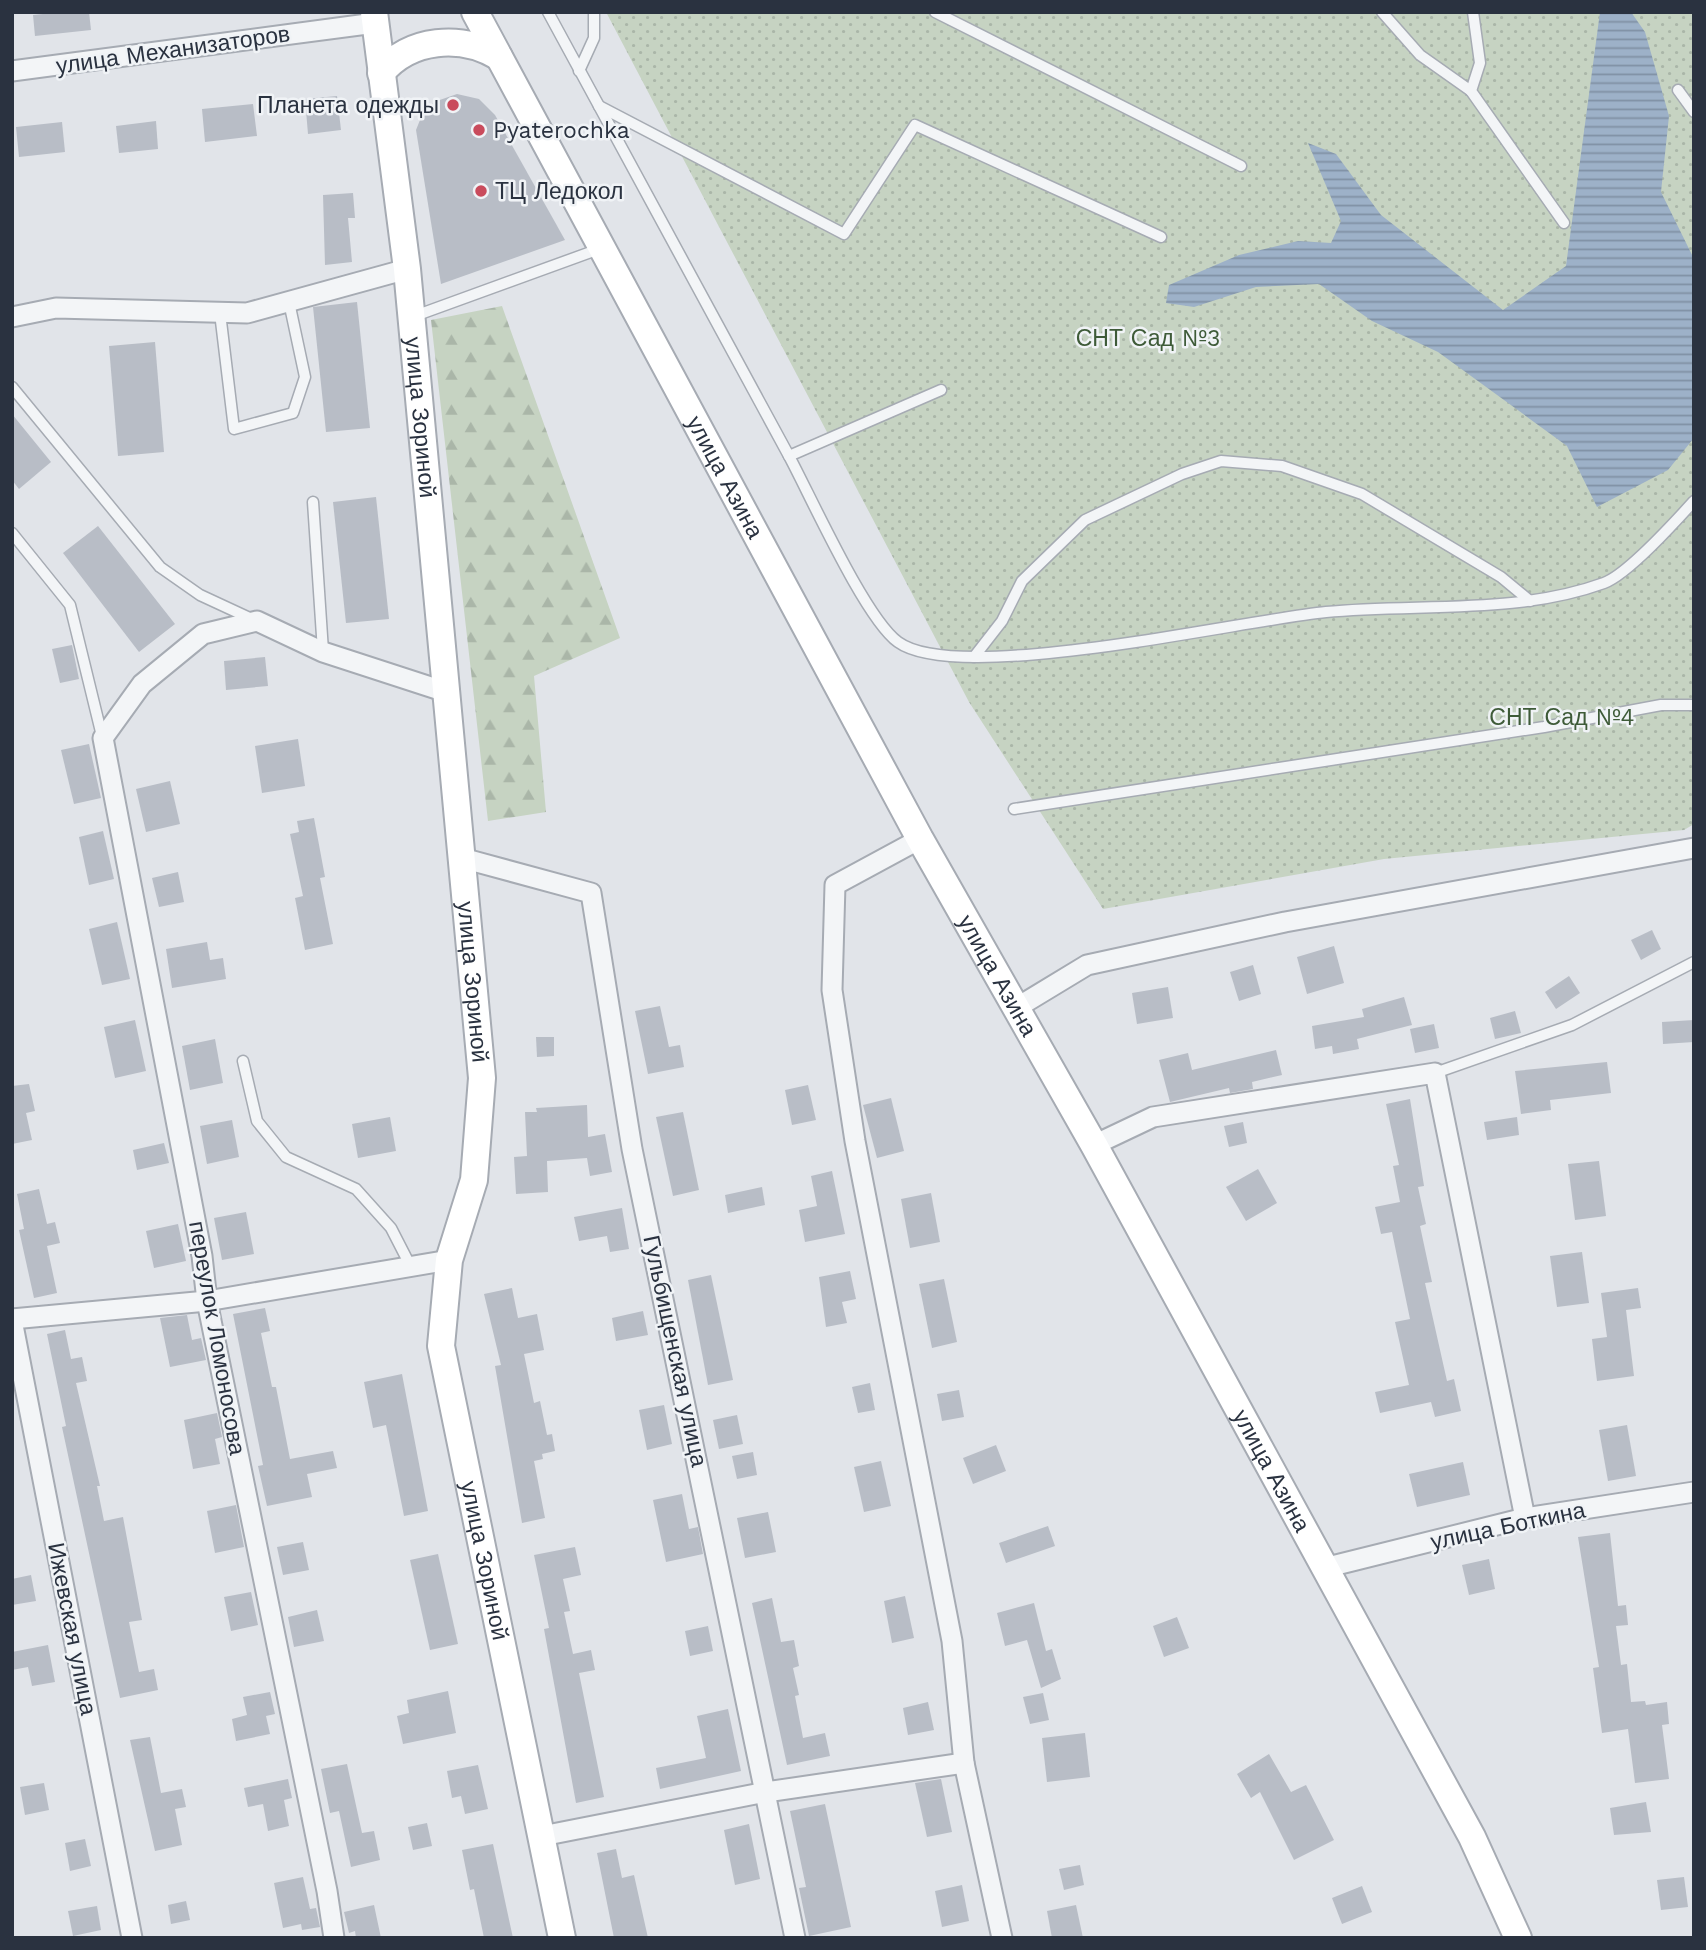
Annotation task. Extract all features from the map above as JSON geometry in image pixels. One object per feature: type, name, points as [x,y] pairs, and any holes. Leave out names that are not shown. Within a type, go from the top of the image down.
[{"type":"main road","name":"улица Азина","points":[[475,12],[920,839],[1094,1145],[1472,1838],[1518,1938]]},
{"type":"main road","name":"улица Зориной","points":[[375,18],[412,317],[482,1078],[474,1180],[449,1260],[442,1346],[562,1938]]},
{"type":"main road","points":[[381,73],[391,60],[406,51],[430,44],[462,41],[482,46],[499,57]]},
{"type":"street","name":"улица Механизаторов","points":[[12,71],[375,18]]},
{"type":"street","points":[[12,317],[56,308],[247,313],[407,270]]},
{"type":"street","points":[[103,738],[142,684],[203,634],[257,621],[323,652],[446,692]]},
{"type":"street","name":"переулок Ломоносова","points":[[103,738],[202,1256],[207,1301],[327,1891],[334,1938]]},
{"type":"street","points":[[920,839],[835,886],[832,990],[858,1155],[952,1642],[964,1763],[1002,1938]]},
{"type":"street","points":[[1016,1008],[1087,965],[1285,922],[1694,849]]},
{"type":"street","name":"Гульбищенская улица","points":[[462,858],[591,893],[632,1149],[795,1938]]},
{"type":"street","points":[[1094,1145],[1153,1117],[1435,1073],[1525,1518]]},
{"type":"street","points":[[12,1320],[207,1301],[449,1260]]},
{"type":"street","name":"Ижевская улица","points":[[12,1320],[132,1938]]},
{"type":"street","name":"улица Боткина","points":[[1324,1568],[1525,1518],[1694,1492]]},
{"type":"street","points":[[542,1836],[766,1792],[964,1763]]},
{"type":"lane","points":[[548,12],[875,617],[898,642],[929,655],[974,657],[1056,652],[1326,612],[1530,601],[1607,582],[1657,541],[1694,501]]},
{"type":"lane","points":[[579,71],[594,38],[594,12]]},
{"type":"lane","points":[[934,12],[1241,166]]},
{"type":"lane","points":[[1382,12],[1420,55],[1471,91],[1564,223]]},
{"type":"lane","points":[[1471,91],[1480,62],[1473,12]]},
{"type":"lane","points":[[1678,90],[1694,112]]},
{"type":"lane","points":[[599,106],[844,234],[915,125],[1161,237]]},
{"type":"lane","points":[[412,317],[602,248]]},
{"type":"lane","points":[[220,313],[234,429],[293,413],[305,377],[289,302]]},
{"type":"lane","points":[[12,387],[160,567],[200,595],[257,621]]},
{"type":"lane","points":[[789,456],[941,390]]},
{"type":"lane","points":[[974,657],[1002,621],[1022,581],[1085,520],[1182,474],[1221,461],[1282,466],[1362,494],[1501,577],[1530,601]]},
{"type":"lane","points":[[313,502],[323,652]]},
{"type":"lane","points":[[12,533],[70,605],[103,738]]},
{"type":"lane","points":[[1014,809],[1544,727],[1661,705],[1694,705]]},
{"type":"lane","points":[[1435,1073],[1572,1025],[1694,962]]},
{"type":"lane","points":[[243,1060],[257,1121],[285,1157],[356,1189],[391,1228],[411,1267]]},
{"type":"green space","name":"СНТ Сад №3","points":[[606,12],[1694,12],[1694,824],[1684,830],[1384,859],[1103,909],[969,702]]},
{"type":"green space","points":[[502,306],[620,638],[534,676],[546,812],[488,821],[431,320]]},
{"type":"water","points":[[1600,12],[1631,12],[1645,32],[1669,116],[1661,192],[1694,259],[1694,438],[1668,470],[1597,507],[1567,446],[1438,352],[1372,321],[1319,284],[1256,287],[1194,307],[1166,303],[1169,285],[1239,255],[1298,241],[1331,243],[1341,221],[1308,143],[1336,154],[1381,215],[1503,310],[1566,266]]},
{"type":"building","points":[[89,12],[91,30],[35,36],[33,15]]},
{"type":"building","name":"ТЦ Ледокол","points":[[457,94],[479,99],[495,115],[565,240],[441,284],[416,130],[434,102]]},
{"type":"building","points":[[337,96],[341,130],[308,134],[305,99]]},
{"type":"building","points":[[253,104],[257,136],[205,142],[202,109]]},
{"type":"building","points":[[156,121],[158,149],[119,153],[116,126]]},
{"type":"building","points":[[62,122],[65,152],[19,157],[16,127]]},
{"type":"building","points":[[353,193],[355,218],[348,218],[352,262],[325,265],[323,195]]},
{"type":"building","points":[[357,302],[370,428],[326,432],[313,307]]},
{"type":"building","points":[[155,342],[164,452],[118,456],[109,346]]},
{"type":"building","points":[[12,414],[51,462],[19,489],[12,480]]},
{"type":"building","points":[[376,497],[389,619],[346,623],[333,502]]},
{"type":"building","points":[[98,526],[175,624],[139,652],[63,553]]},
{"type":"building","points":[[72,645],[79,679],[60,683],[52,649]]},
{"type":"building","points":[[265,657],[268,686],[226,690],[224,661]]},
{"type":"building","points":[[298,739],[305,786],[262,793],[255,746]]},
{"type":"building","points":[[89,744],[101,798],[74,804],[61,750]]},
{"type":"building","points":[[170,781],[180,824],[146,832],[136,789]]},
{"type":"building","points":[[314,818],[325,877],[320,878],[333,944],[305,950],[295,898],[303,896],[290,834],[299,832],[297,821]]},
{"type":"building","points":[[103,831],[114,879],[89,885],[79,837]]},
{"type":"building","points":[[178,872],[184,902],[159,907],[152,878]]},
{"type":"building","points":[[117,922],[130,979],[102,985],[89,929]]},
{"type":"building","points":[[1652,930],[1661,949],[1641,960],[1631,940]]},
{"type":"building","points":[[207,942],[210,960],[223,958],[226,979],[172,988],[166,949]]},
{"type":"building","points":[[1334,946],[1344,983],[1307,994],[1297,957]]},
{"type":"building","points":[[1253,965],[1261,994],[1239,1001],[1230,972]]},
{"type":"building","points":[[1569,976],[1580,993],[1556,1009],[1545,992]]},
{"type":"building","points":[[1168,987],[1173,1018],[1137,1024],[1132,993]]},
{"type":"building","points":[[1404,997],[1412,1025],[1357,1039],[1359,1049],[1333,1054],[1332,1046],[1315,1049],[1312,1026],[1364,1017],[1362,1009]]},
{"type":"building","points":[[660,1006],[669,1047],[680,1045],[684,1067],[648,1074],[635,1011]]},
{"type":"building","points":[[1515,1011],[1521,1033],[1495,1039],[1490,1018]]},
{"type":"building","points":[[135,1020],[146,1071],[115,1078],[104,1027]]},
{"type":"building","points":[[1694,1020],[1694,1042],[1663,1044],[1662,1022]]},
{"type":"building","points":[[1434,1024],[1439,1048],[1415,1053],[1410,1029]]},
{"type":"building","points":[[536,1037],[554,1037],[554,1056],[537,1057]]},
{"type":"building","points":[[215,1039],[223,1083],[190,1090],[182,1046]]},
{"type":"building","points":[[1276,1050],[1282,1075],[1252,1082],[1253,1089],[1230,1093],[1229,1088],[1170,1102],[1159,1060],[1188,1053],[1192,1070]]},
{"type":"building","points":[[1607,1062],[1611,1093],[1550,1100],[1551,1110],[1521,1114],[1515,1071]]},
{"type":"building","points":[[29,1084],[35,1111],[26,1113],[32,1140],[12,1144],[12,1086]]},
{"type":"building","points":[[808,1085],[816,1120],[792,1125],[785,1090]]},
{"type":"building","points":[[891,1098],[904,1151],[877,1158],[863,1105]]},
{"type":"building","points":[[1410,1099],[1424,1186],[1418,1187],[1426,1224],[1420,1226],[1432,1282],[1425,1283],[1447,1381],[1454,1379],[1461,1411],[1435,1417],[1431,1402],[1380,1413],[1375,1392],[1409,1385],[1395,1322],[1410,1319],[1392,1232],[1381,1234],[1375,1207],[1400,1202],[1393,1166],[1399,1165],[1386,1104]]},
{"type":"building","points":[[587,1105],[588,1137],[605,1134],[612,1172],[590,1176],[587,1158],[547,1161],[548,1192],[516,1194],[514,1157],[527,1156],[525,1112],[537,1112],[536,1108]]},
{"type":"building","points":[[683,1112],[699,1190],[673,1196],[656,1117]]},
{"type":"building","points":[[390,1117],[396,1151],[358,1158],[352,1124]]},
{"type":"building","points":[[1517,1117],[1519,1135],[1487,1140],[1484,1122]]},
{"type":"building","points":[[232,1120],[239,1157],[207,1164],[200,1126]]},
{"type":"building","points":[[1243,1122],[1247,1143],[1229,1147],[1224,1126]]},
{"type":"building","points":[[164,1143],[169,1163],[137,1170],[133,1150]]},
{"type":"building","points":[[1599,1161],[1606,1216],[1575,1220],[1568,1164]]},
{"type":"building","points":[[1258,1169],[1277,1203],[1246,1221],[1226,1187]]},
{"type":"building","points":[[832,1171],[845,1234],[805,1242],[799,1210],[817,1206],[811,1176]]},
{"type":"building","points":[[762,1187],[765,1205],[728,1213],[725,1195]]},
{"type":"building","points":[[39,1189],[47,1224],[55,1222],[60,1243],[47,1246],[57,1293],[34,1298],[19,1230],[24,1229],[17,1194]]},
{"type":"building","points":[[931,1193],[940,1242],[910,1248],[901,1199]]},
{"type":"building","points":[[622,1208],[629,1249],[610,1252],[607,1236],[579,1241],[574,1217]]},
{"type":"building","points":[[246,1212],[254,1254],[222,1260],[214,1218]]},
{"type":"building","points":[[178,1224],[186,1261],[154,1268],[146,1231]]},
{"type":"building","points":[[1582,1252],[1589,1303],[1557,1307],[1550,1256]]},
{"type":"building","points":[[850,1271],[856,1299],[842,1302],[847,1323],[826,1327],[819,1277]]},
{"type":"building","points":[[711,1275],[733,1380],[708,1385],[688,1280]]},
{"type":"building","points":[[944,1279],[957,1342],[932,1348],[919,1284]]},
{"type":"building","points":[[512,1288],[518,1318],[537,1314],[544,1350],[524,1354],[534,1403],[540,1401],[547,1435],[552,1434],[555,1451],[542,1454],[543,1459],[534,1461],[545,1518],[522,1523],[495,1366],[501,1365],[484,1294]]},
{"type":"building","points":[[1638,1288],[1641,1308],[1626,1310],[1634,1376],[1597,1381],[1592,1339],[1607,1337],[1601,1293]]},
{"type":"building","points":[[265,1308],[270,1331],[261,1333],[272,1387],[276,1387],[290,1459],[333,1451],[337,1468],[307,1474],[312,1497],[267,1506],[258,1466],[263,1465],[233,1314]]},
{"type":"building","points":[[643,1311],[648,1335],[616,1341],[612,1318]]},
{"type":"building","points":[[187,1315],[192,1340],[201,1338],[206,1360],[170,1367],[160,1318]]},
{"type":"building","points":[[65,1330],[71,1359],[82,1357],[87,1381],[76,1383],[100,1486],[97,1486],[104,1521],[123,1517],[142,1620],[129,1622],[139,1672],[154,1669],[158,1690],[120,1698],[62,1427],[66,1426],[47,1334]]},
{"type":"building","points":[[402,1374],[428,1511],[404,1516],[386,1425],[373,1428],[364,1382]]},
{"type":"building","points":[[870,1383],[875,1410],[858,1413],[852,1387]]},
{"type":"building","points":[[959,1390],[964,1417],[942,1421],[937,1394]]},
{"type":"building","points":[[664,1405],[672,1444],[647,1450],[639,1410]]},
{"type":"building","points":[[217,1413],[222,1437],[215,1439],[220,1464],[193,1469],[184,1420]]},
{"type":"building","points":[[737,1415],[743,1444],[719,1449],[713,1420]]},
{"type":"building","points":[[1627,1425],[1636,1476],[1608,1481],[1599,1430]]},
{"type":"building","points":[[996,1445],[1006,1471],[973,1484],[963,1458]]},
{"type":"building","points":[[753,1452],[757,1475],[737,1479],[732,1456]]},
{"type":"building","points":[[881,1461],[891,1506],[864,1512],[854,1467]]},
{"type":"building","points":[[1463,1462],[1470,1495],[1417,1507],[1409,1474]]},
{"type":"building","points":[[682,1494],[689,1529],[698,1527],[703,1554],[666,1562],[653,1500]]},
{"type":"building","points":[[236,1505],[244,1547],[215,1553],[207,1511]]},
{"type":"building","points":[[768,1512],[776,1552],[745,1558],[737,1518]]},
{"type":"building","points":[[1048,1526],[1055,1546],[1006,1563],[999,1543]]},
{"type":"building","points":[[1610,1533],[1618,1606],[1626,1605],[1628,1625],[1616,1626],[1621,1665],[1627,1664],[1631,1702],[1645,1701],[1646,1705],[1667,1702],[1669,1724],[1662,1725],[1669,1779],[1635,1783],[1628,1729],[1602,1733],[1593,1668],[1599,1667],[1578,1537]]},
{"type":"building","points":[[303,1542],[309,1570],[283,1575],[277,1547]]},
{"type":"building","points":[[575,1547],[581,1575],[563,1579],[570,1611],[564,1612],[573,1654],[591,1650],[595,1670],[579,1673],[604,1797],[576,1803],[544,1629],[549,1628],[534,1555]]},
{"type":"building","points":[[438,1554],[458,1644],[430,1650],[410,1560]]},
{"type":"building","points":[[1489,1559],[1495,1589],[1469,1595],[1462,1565]]},
{"type":"building","points":[[31,1575],[36,1601],[12,1605],[12,1579]]},
{"type":"building","points":[[251,1592],[258,1625],[231,1631],[224,1597]]},
{"type":"building","points":[[905,1596],[914,1638],[892,1643],[884,1601]]},
{"type":"building","points":[[772,1598],[781,1642],[794,1640],[799,1666],[793,1668],[799,1695],[795,1696],[803,1738],[825,1733],[830,1756],[787,1765],[752,1603]]},
{"type":"building","points":[[1034,1603],[1046,1651],[1052,1649],[1061,1679],[1041,1688],[1027,1640],[1005,1646],[997,1613]]},
{"type":"building","points":[[317,1610],[324,1641],[294,1647],[288,1617]]},
{"type":"building","points":[[1177,1617],[1189,1648],[1164,1657],[1153,1626]]},
{"type":"building","points":[[708,1626],[713,1651],[690,1656],[685,1631]]},
{"type":"building","points":[[48,1645],[55,1682],[32,1686],[28,1667],[12,1670],[12,1652]]},
{"type":"building","points":[[448,1691],[456,1733],[403,1744],[397,1716],[409,1713],[407,1700]]},
{"type":"building","points":[[270,1692],[275,1714],[266,1716],[270,1734],[236,1741],[232,1719],[247,1715],[243,1697]]},
{"type":"building","points":[[1043,1693],[1049,1720],[1030,1724],[1023,1697]]},
{"type":"building","points":[[928,1702],[934,1730],[908,1735],[903,1708]]},
{"type":"building","points":[[728,1709],[741,1771],[660,1789],[656,1768],[706,1758],[697,1716]]},
{"type":"building","points":[[1085,1733],[1090,1777],[1047,1782],[1042,1738]]},
{"type":"building","points":[[150,1737],[161,1793],[182,1789],[186,1807],[175,1809],[182,1845],[155,1851],[130,1740]]},
{"type":"building","points":[[1269,1754],[1291,1792],[1306,1785],[1334,1840],[1294,1860],[1260,1792],[1251,1798],[1237,1774]]},
{"type":"building","points":[[347,1764],[362,1833],[374,1831],[380,1860],[351,1867],[339,1811],[330,1813],[321,1769]]},
{"type":"building","points":[[478,1765],[488,1809],[465,1814],[461,1796],[452,1798],[447,1771]]},
{"type":"building","points":[[288,1779],[292,1798],[284,1800],[289,1826],[268,1831],[263,1804],[248,1807],[244,1788]]},
{"type":"building","points":[[941,1779],[952,1832],[927,1837],[915,1783]]},
{"type":"building","points":[[44,1783],[49,1810],[25,1815],[20,1787]]},
{"type":"building","points":[[1646,1802],[1651,1832],[1614,1835],[1610,1808]]},
{"type":"building","points":[[825,1804],[851,1927],[809,1936],[799,1888],[806,1887],[790,1811]]},
{"type":"building","points":[[427,1823],[432,1846],[413,1850],[408,1827]]},
{"type":"building","points":[[749,1824],[760,1879],[735,1885],[724,1830]]},
{"type":"building","points":[[85,1839],[91,1866],[70,1871],[65,1843]]},
{"type":"building","points":[[493,1844],[513,1938],[484,1938],[474,1889],[470,1890],[462,1850]]},
{"type":"building","points":[[616,1849],[622,1878],[634,1875],[648,1938],[614,1938],[597,1853]]},
{"type":"building","points":[[1080,1865],[1084,1885],[1064,1890],[1059,1869]]},
{"type":"building","points":[[303,1877],[310,1909],[316,1908],[320,1927],[302,1930],[301,1924],[283,1928],[274,1883]]},
{"type":"building","points":[[1684,1877],[1688,1907],[1661,1910],[1657,1880]]},
{"type":"building","points":[[962,1885],[969,1921],[942,1927],[935,1891]]},
{"type":"building","points":[[1362,1886],[1372,1912],[1342,1924],[1332,1898]]},
{"type":"building","points":[[186,1901],[190,1920],[171,1924],[168,1905]]},
{"type":"building","points":[[374,1905],[381,1938],[356,1938],[355,1931],[349,1933],[344,1912]]},
{"type":"building","points":[[1076,1905],[1083,1938],[1052,1938],[1047,1911]]},
{"type":"building","points":[[97,1906],[101,1930],[73,1936],[68,1911]]},
{"type":"place","name":"Планета одежды","points":[[453,105]]},
{"type":"place","name":"Pyaterochka","points":[[479,130]]},
{"type":"place","name":"ТЦ Ледокол","points":[[481,191]]},
{"type":"park label","name":"СНТ Сад №4","points":[[1562,717]]}]
